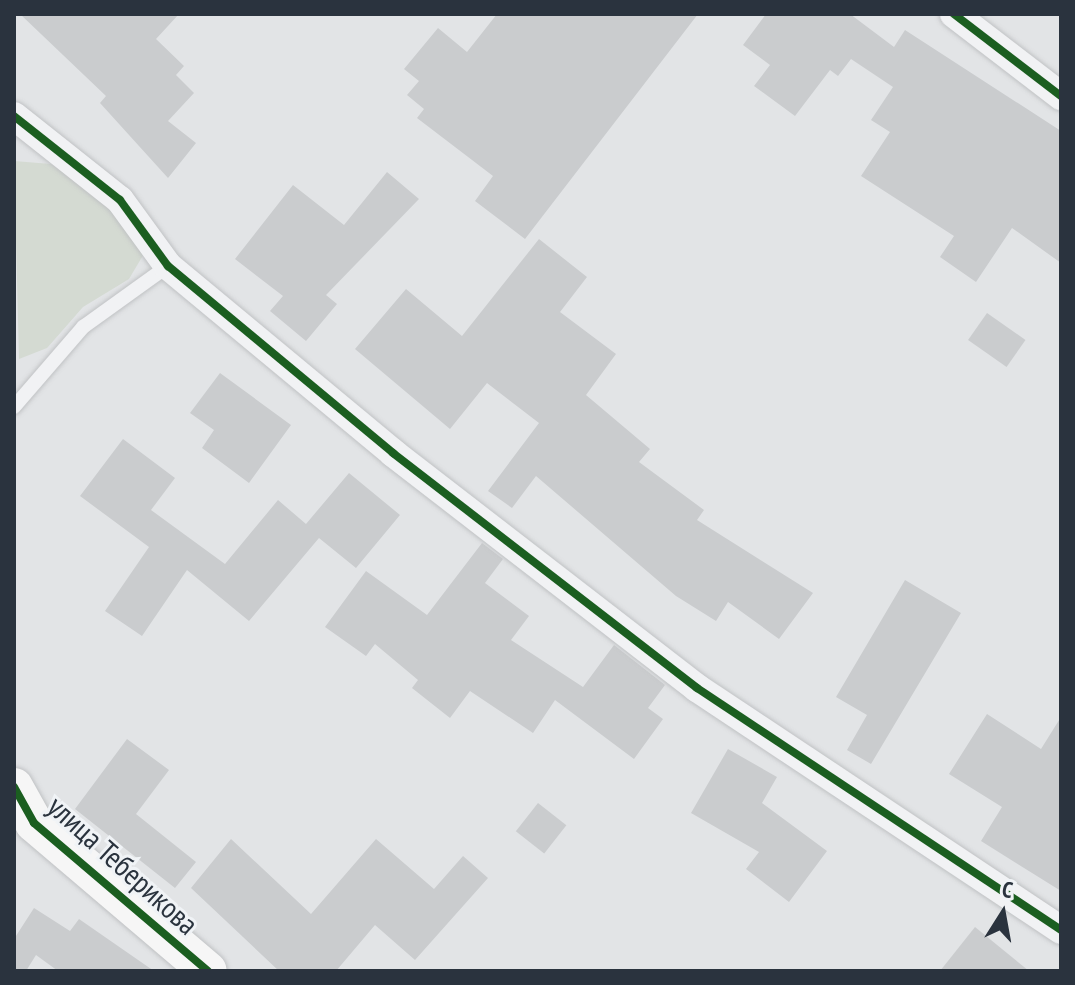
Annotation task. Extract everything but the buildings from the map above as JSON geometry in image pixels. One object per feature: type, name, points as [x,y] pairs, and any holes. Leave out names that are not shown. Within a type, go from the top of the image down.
[{"type":"street","points":[[954,14],[1061,96]]},
{"type":"street","points":[[14,116],[120,200],[168,266],[393,453],[697,688],[1061,930]]},
{"type":"street","name":"улица Теберикова","points":[[14,787],[34,823],[208,971]]},
{"type":"lane","points":[[14,407],[83,327],[168,266]]},
{"type":"shaded area","points":[[14,161],[51,164],[89,186],[126,218],[145,252],[129,279],[83,307],[47,348],[19,359]]},
{"type":"cycle path","points":[[954,14],[1061,96]]},
{"type":"cycle path","points":[[14,116],[120,200],[168,266],[393,453],[697,688],[1061,930]]},
{"type":"cycle path","points":[[14,787],[34,823],[208,971]]}]
